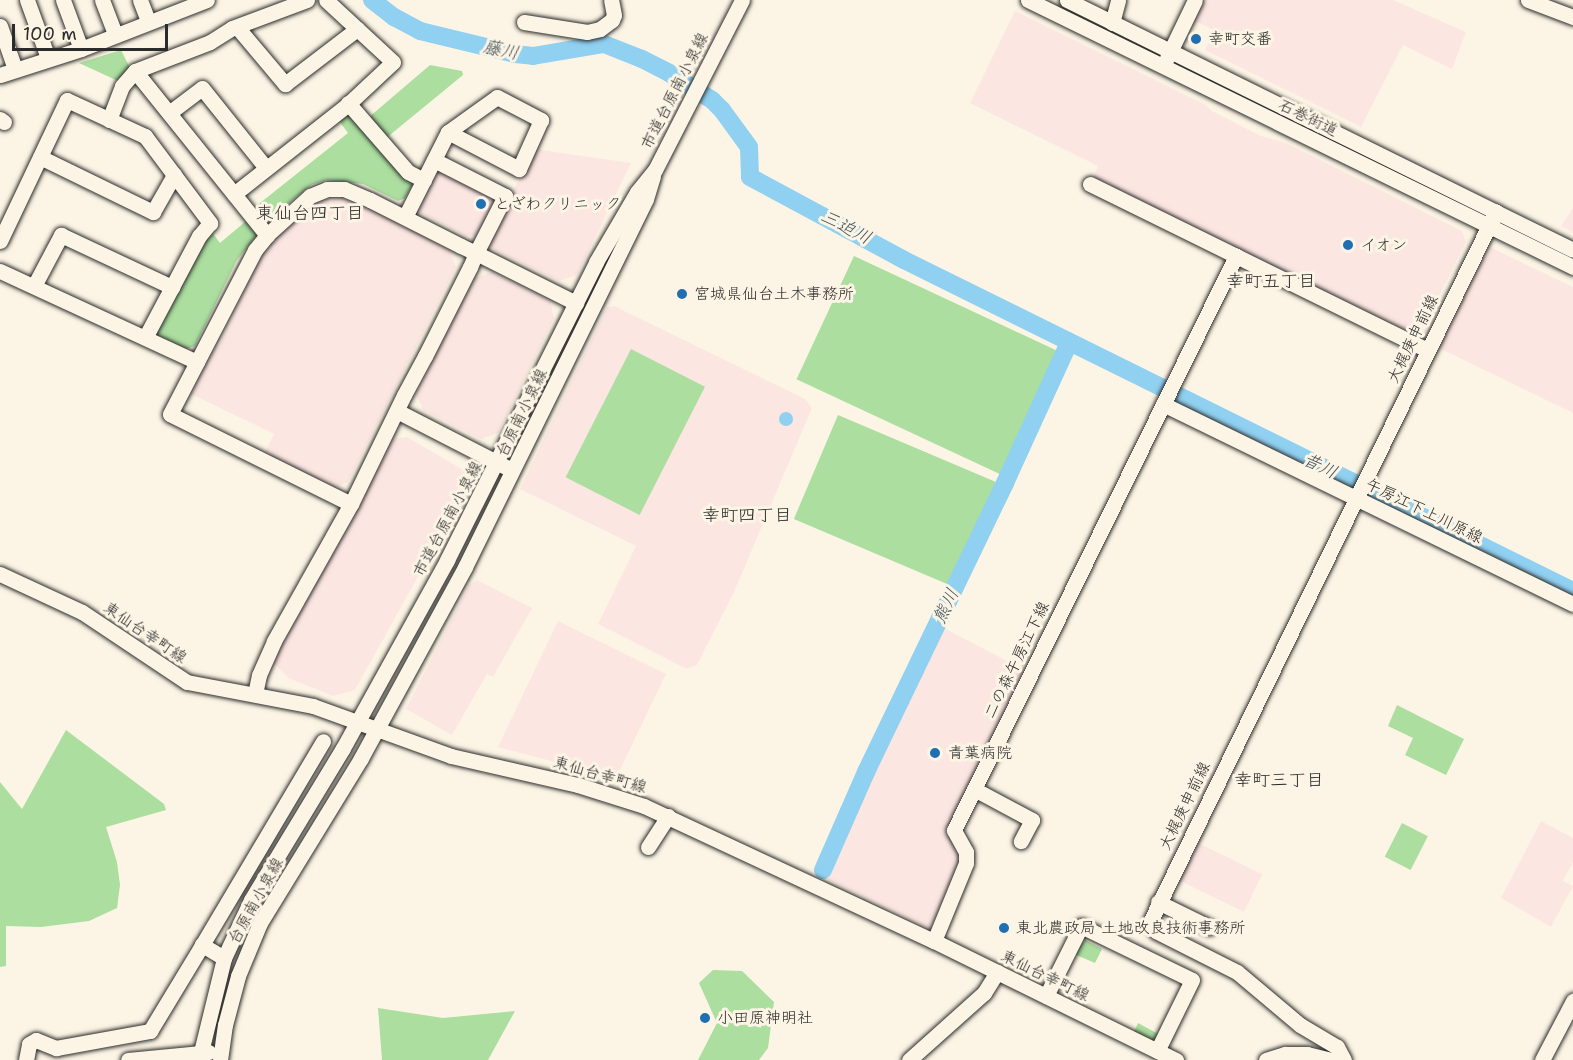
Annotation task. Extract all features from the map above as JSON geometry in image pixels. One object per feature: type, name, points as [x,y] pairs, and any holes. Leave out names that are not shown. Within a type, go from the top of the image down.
[{"type":"street","points":[[27,0],[48,58]]},
{"type":"street","points":[[63,0],[81,49]]},
{"type":"street","points":[[102,0],[115,34]]},
{"type":"street","points":[[140,0],[148,21]]},
{"type":"street","points":[[0,75],[81,49],[186,4],[207,0]]},
{"type":"street","points":[[109,120],[122,86],[135,70],[210,42],[237,27],[307,0]]},
{"type":"street","points":[[234,194],[348,103],[393,62],[326,0]]},
{"type":"street","points":[[524,22],[588,32],[600,29],[612,20],[614,15],[611,0]]},
{"type":"street","name":"市道台原南小泉線","points":[[199,1056],[224,958],[251,900],[357,722],[498,463],[576,303],[637,192],[655,170],[742,0]]},
{"type":"street","name":"石巻街道","points":[[1028,0],[1573,267]]},
{"type":"street","name":"石巻街道","points":[[1066,0],[1573,250]]},
{"type":"street","points":[[1112,23],[1118,0]]},
{"type":"street","points":[[1164,67],[1195,0]]},
{"type":"street","points":[[1528,0],[1573,17]]},
{"type":"street","points":[[0,27],[15,69]]},
{"type":"street","points":[[237,27],[285,84],[357,29]]},
{"type":"street","points":[[135,70],[267,235]]},
{"type":"street","points":[[169,113],[202,88],[266,168]]},
{"type":"street","points":[[405,218],[448,132],[497,97],[541,120],[519,169],[448,132]]},
{"type":"street","points":[[0,241],[67,100],[145,136],[210,223],[199,236],[146,336]]},
{"type":"street","points":[[348,103],[408,172],[424,180]]},
{"type":"street","points":[[40,157],[153,212],[174,175]]},
{"type":"street","points":[[255,694],[259,675],[273,641],[351,504],[505,196],[434,160]]},
{"type":"street","name":"台原南小泉線","points":[[221,1056],[235,986],[260,923],[377,729],[465,567],[646,199],[655,170]]},
{"type":"street","points":[[1090,184],[1427,350]]},
{"type":"street","points":[[351,504],[170,414],[255,250],[267,235],[310,196],[327,189],[344,189],[576,303]]},
{"type":"street","name":"大梶庚申前線","points":[[1344,1060],[1337,1047],[1300,1025],[1238,972],[1156,931],[1151,920],[1496,212]]},
{"type":"street","points":[[34,286],[61,235],[172,287]]},
{"type":"street","name":"二の森午房江下線","points":[[934,941],[966,863],[966,852],[954,830],[1236,256]]},
{"type":"street","points":[[0,271],[146,336],[197,362]]},
{"type":"street","name":"午房江下上川原線","points":[[1167,396],[1360,491],[1573,604]]},
{"type":"street","points":[[397,411],[513,471]]},
{"type":"street","name":"東仙台幸町線","points":[[0,574],[82,612],[187,682],[313,706],[451,756],[578,785],[668,816],[934,941],[1176,1060]]},
{"type":"street","points":[[26,1060],[29,1044],[36,1040],[56,1048],[150,1031],[323,741]]},
{"type":"street","points":[[974,789],[1032,820],[1021,841]]},
{"type":"street","points":[[648,847],[668,816]]},
{"type":"street","points":[[1158,902],[1209,927]]},
{"type":"street","points":[[1046,996],[1081,926],[1192,980],[1157,1051]]},
{"type":"street","points":[[202,945],[224,958]]},
{"type":"street","points":[[909,1060],[984,993],[997,972]]},
{"type":"street","points":[[1542,1060],[1573,1001]]},
{"type":"street","points":[[1266,1060],[1285,1054],[1307,1054],[1331,1060]]},
{"type":"street","points":[[128,1060],[221,1056]]},
{"type":"shaded area","points":[[1201,0],[1393,0],[1466,32],[1452,69],[1403,45],[1361,127],[1205,50],[1214,30],[1192,20]]},
{"type":"shaded area","points":[[1015,11],[1206,105],[1212,111],[1261,136],[1286,143],[1462,231],[1466,242],[1418,338],[1093,178],[1098,166],[970,103]]},
{"type":"shaded area","points":[[534,149],[631,163],[577,275],[559,281],[493,249],[488,242]]},
{"type":"shaded area","points":[[440,168],[492,193],[495,202],[479,235],[467,236],[415,210],[435,170]]},
{"type":"shaded area","points":[[340,198],[407,225],[448,246],[456,267],[348,482],[333,488],[264,455],[274,434],[191,394],[212,352],[220,344],[265,245],[317,201]]},
{"type":"shaded area","points":[[1573,208],[1573,232],[1561,226]]},
{"type":"shaded area","points":[[1490,247],[1573,287],[1573,413],[1439,348]]},
{"type":"shaded area","points":[[492,272],[550,300],[554,318],[498,433],[481,439],[423,410],[416,394],[474,278]]},
{"type":"shaded area","points":[[614,306],[805,399],[812,408],[734,592],[697,665],[687,669],[598,624],[636,546],[520,489],[607,307]]},
{"type":"shaded area","points":[[407,437],[474,476],[355,690],[333,696],[288,678],[271,660],[393,439]]},
{"type":"shaded area","points":[[477,580],[532,608],[493,677],[487,674],[452,735],[406,709],[469,585]]},
{"type":"shaded area","points":[[558,621],[666,674],[616,778],[498,747]]},
{"type":"shaded area","name":"青葉病院","points":[[942,627],[1026,671],[950,836],[960,852],[959,867],[930,929],[823,877]]},
{"type":"shaded area","points":[[1541,821],[1573,838],[1573,862],[1563,881],[1573,886],[1551,927],[1501,898]]},
{"type":"shaded area","points":[[1194,841],[1262,874],[1244,912],[1176,879]]},
{"type":"green space","points":[[121,50],[130,68],[118,81],[79,63]]},
{"type":"green space","points":[[430,65],[462,71],[463,75],[385,139],[368,118]]},
{"type":"green space","points":[[343,113],[351,113],[413,184],[405,198],[398,201],[363,184],[326,180],[311,185],[270,218],[263,217],[255,207],[348,133],[337,118]]},
{"type":"green space","points":[[246,221],[258,234],[237,260],[195,346],[186,349],[155,334],[204,239],[211,231],[220,243]]},
{"type":"green space","points":[[854,256],[1059,352],[1001,475],[797,379]]},
{"type":"green space","points":[[631,349],[705,387],[640,515],[566,477]]},
{"type":"green space","points":[[838,415],[1002,485],[958,589],[794,519]]},
{"type":"green space","points":[[1397,705],[1464,739],[1446,775],[1405,755],[1413,738],[1388,726]]},
{"type":"green space","points":[[66,730],[164,804],[166,810],[106,827],[117,862],[120,885],[117,908],[89,921],[41,927],[6,926],[6,966],[0,967],[0,782],[22,809]]},
{"type":"green space","points":[[1402,823],[1428,836],[1411,870],[1385,857]]},
{"type":"green space","points":[[1085,940],[1102,949],[1095,963],[1074,954]]},
{"type":"green space","points":[[713,970],[742,971],[774,1002],[768,1048],[759,1060],[698,1060],[717,1023],[699,983]]},
{"type":"green space","points":[[378,1008],[443,1018],[515,1011],[488,1060],[382,1060]]},
{"type":"green space","points":[[1138,1023],[1160,1035],[1153,1041],[1134,1032]]},
{"type":"water","points":[[786,412],[791,414],[793,419],[791,424],[786,426],[781,424],[779,419],[781,414]]},
{"type":"waterway","name":"三迫川","points":[[372,0],[394,17],[420,31],[515,54],[533,56],[604,44],[642,59],[712,100],[722,110],[749,147],[750,177],[904,260],[1573,591]]},
{"type":"waterway","name":"熊川","points":[[823,870],[866,772],[1005,483],[1067,347],[1067,341]]},
{"type":"place","name":"幸町交番","points":[[1196,39]]},
{"type":"place","name":"とざわクリニック","points":[[481,204]]},
{"type":"place","name":"イオン","points":[[1348,245]]},
{"type":"place","name":"宮城県仙台土木事務所","points":[[682,294]]},
{"type":"place","name":"青葉病院","points":[[935,753]]},
{"type":"place","name":"東北農政局 土地改良技術事務所","points":[[1004,928]]},
{"type":"place","name":"小田原神明社","points":[[705,1018]]},
{"type":"district","name":"東仙台四丁目","points":[[310,213]]},
{"type":"district","name":"幸町五丁目","points":[[1271,281]]},
{"type":"district","name":"幸町四丁目","points":[[747,515]]},
{"type":"district","name":"幸町三丁目","points":[[1279,780]]},
{"type":"water label","name":"藤川","points":[[501,50]]},
{"type":"water label","name":"昔川","points":[[1320,466]]}]
